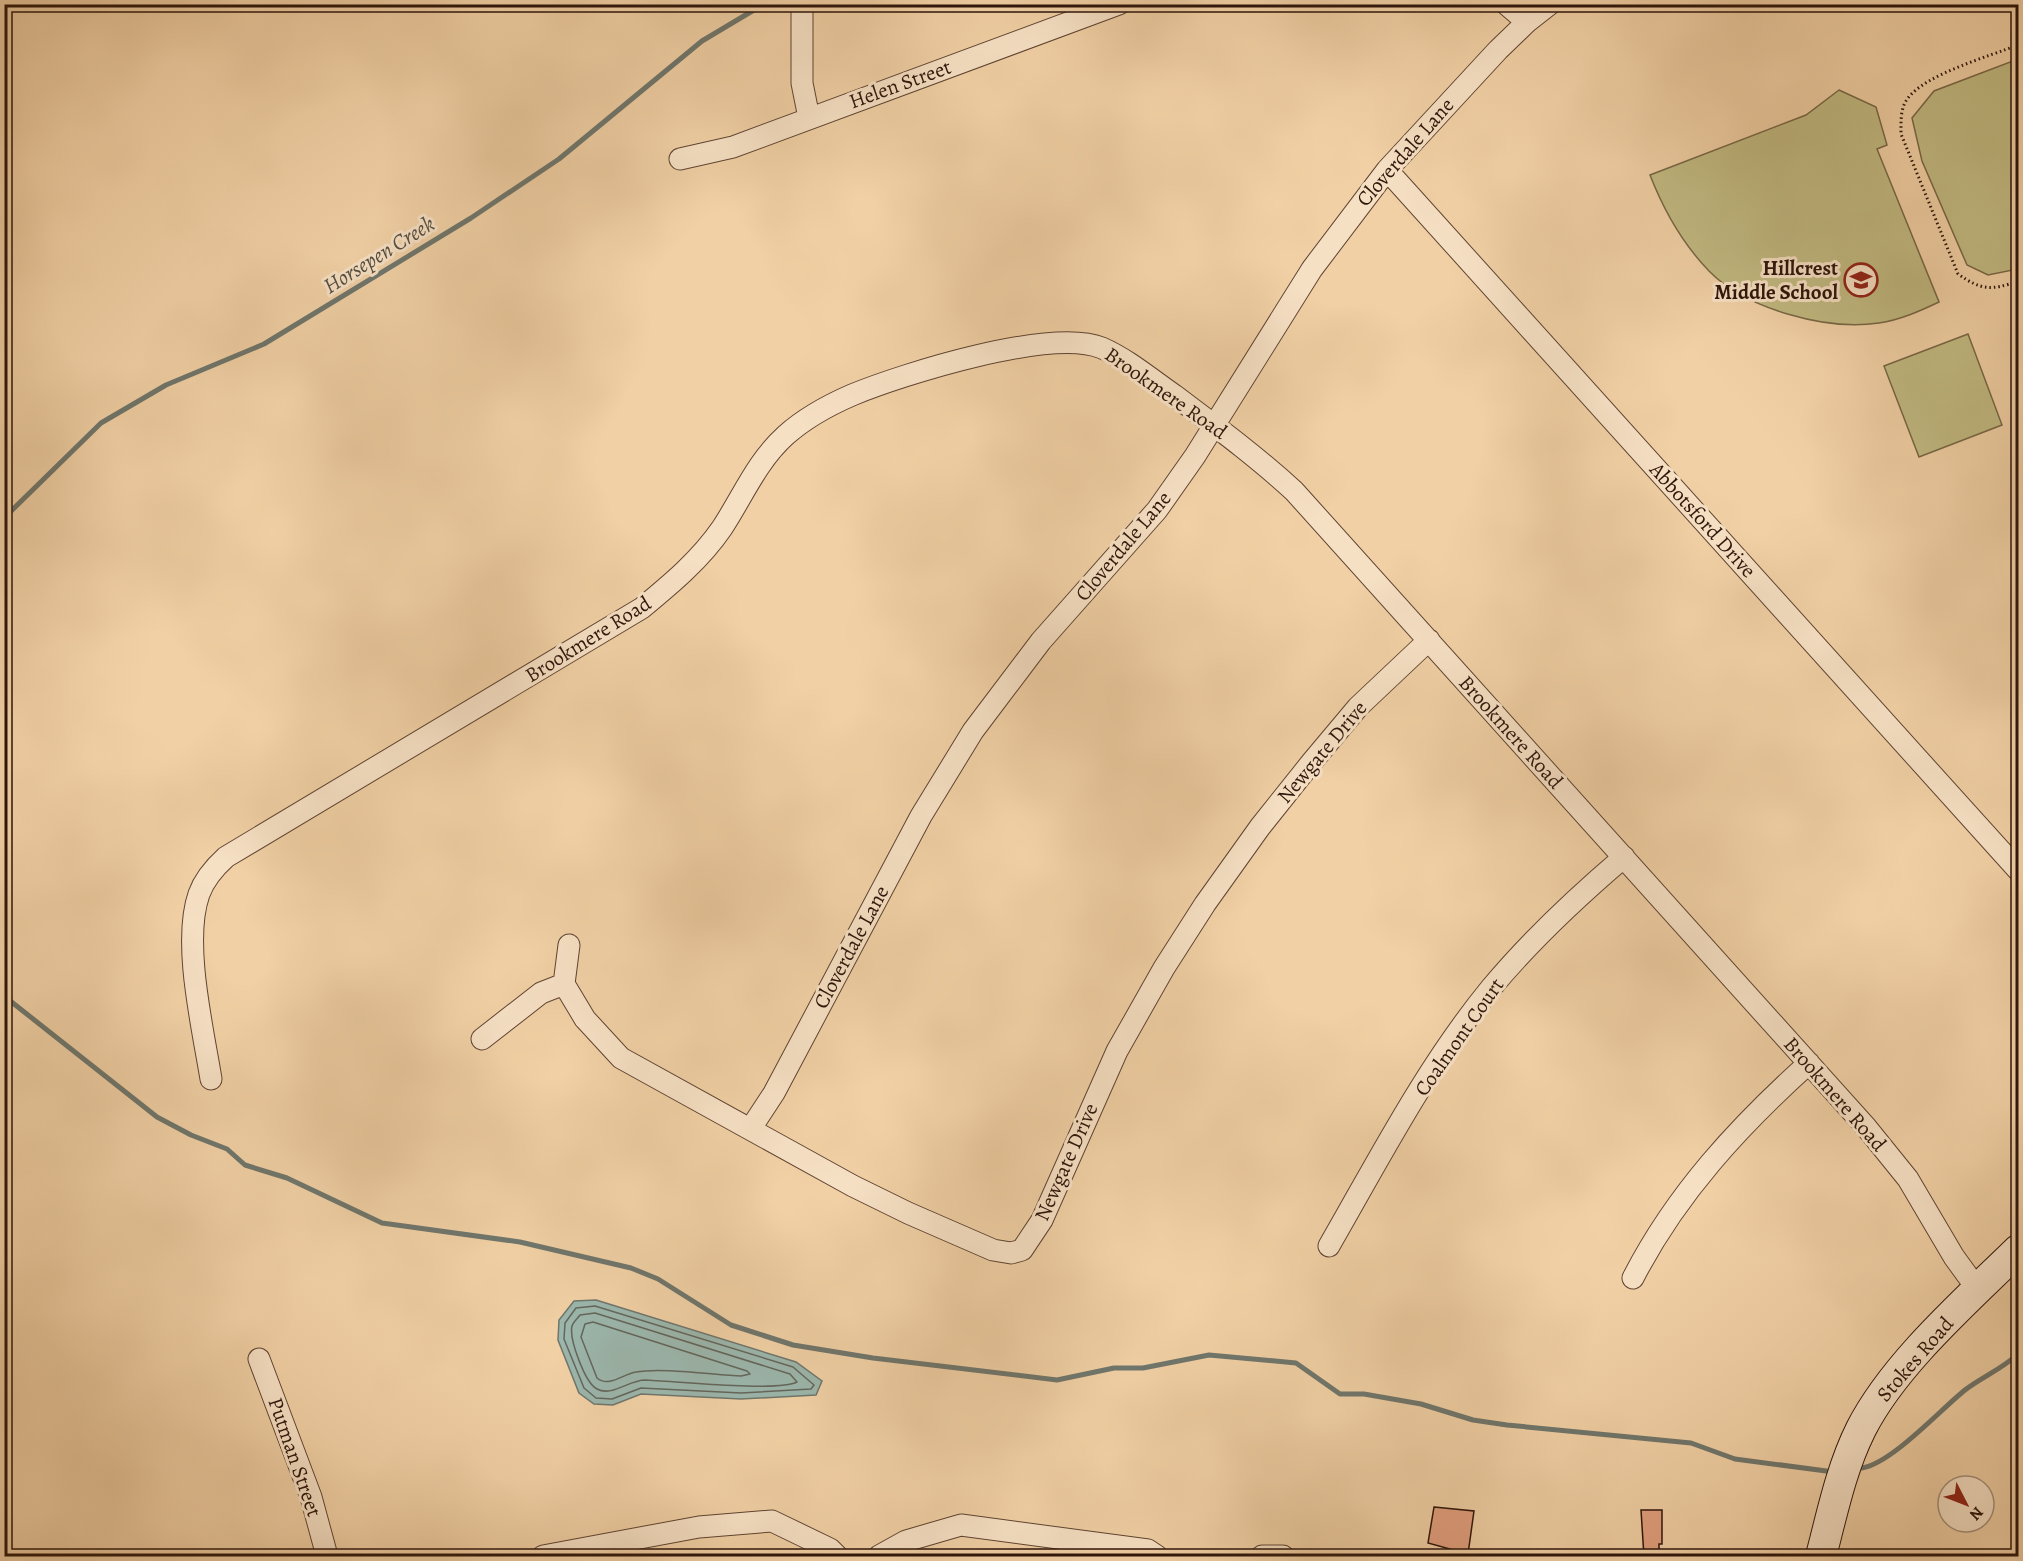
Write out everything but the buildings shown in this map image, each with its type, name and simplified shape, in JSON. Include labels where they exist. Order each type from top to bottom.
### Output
[{"type":"street","points":[[801,4],[802,83],[809,118]]},
{"type":"street","name":"Helen Street","points":[[680,159],[733,147],[1119,4]]},
{"type":"street","points":[[1506,4],[1527,22]]},
{"type":"street","name":"Cloverdale Lane","points":[[751,1128],[774,1093],[921,816],[973,731],[1041,641],[1157,510],[1312,268],[1387,170],[1429,122],[1527,22],[1550,4]]},
{"type":"street","name":"Abbotsford Drive","points":[[1387,170],[2019,870]]},
{"type":"street","name":"Brookmere Road","points":[[211,1079],[196,978],[192,931],[198,896],[215,867],[236,850],[642,608],[701,554],[722,528],[765,456],[786,435],[805,421],[851,396],[913,374],[1016,349],[1073,341],[1101,348],[1115,355],[1214,424],[1294,492],[1866,1127],[1908,1179],[1954,1257],[1978,1290]]},
{"type":"street","name":"Newgate Drive","points":[[564,984],[585,1019],[621,1058],[641,1071],[908,1214],[993,1250],[1011,1253],[1022,1250],[1042,1220],[1117,1051],[1164,968],[1205,904],[1260,827],[1311,763],[1358,708],[1429,640]]},
{"type":"street","name":"Coalmont Court","points":[[1329,1246],[1411,1105],[1479,1005],[1525,950],[1579,896],[1624,857]]},
{"type":"street","points":[[482,1039],[541,993],[564,984],[569,945]]},
{"type":"street","points":[[1632,1278],[1650,1245],[1692,1185],[1728,1142],[1809,1063]]},
{"type":"street","name":"Stokes Road","points":[[1821,1557],[1852,1451],[1870,1414],[1891,1382],[2019,1250]]},
{"type":"street","name":"Putman Street","points":[[259,1359],[311,1497],[327,1557]]},
{"type":"street","points":[[543,1557],[699,1527],[772,1521],[830,1549],[837,1557]]},
{"type":"street","points":[[879,1557],[906,1541],[961,1524],[1148,1550],[1157,1557]]},
{"type":"street","points":[[1263,1557],[1283,1557]]},
{"type":"path","points":[[2019,45],[1935,77],[1908,98],[1901,114],[1901,134],[1958,273],[1978,287],[2002,287],[2019,280]]},
{"type":"shaded area","points":[[2018,59],[2018,269],[1988,275],[1967,265],[1922,161],[1912,118],[1934,91]]},
{"type":"shaded area","points":[[1839,90],[1876,107],[1887,145],[1877,149],[1939,302],[1887,322],[1858,325],[1812,320],[1765,306],[1744,296],[1709,271],[1690,249],[1668,214],[1650,175],[1806,115]]},
{"type":"shaded area","points":[[1968,334],[2002,425],[1919,457],[1884,366]]},
{"type":"water","points":[[596,1300],[796,1362],[822,1381],[816,1395],[741,1399],[641,1394],[613,1405],[594,1404],[579,1393],[558,1340],[559,1320],[574,1301]]},
{"type":"waterway","name":"Horsepen Creek","points":[[4,518],[101,423],[166,385],[264,344],[471,218],[559,159],[702,41],[764,4]]},
{"type":"waterway","points":[[4,996],[157,1117],[191,1135],[227,1149],[245,1165],[287,1178],[382,1223],[520,1242],[631,1268],[658,1279],[731,1325],[793,1345],[873,1358],[1057,1380],[1114,1368],[1143,1368],[1209,1355],[1296,1363],[1340,1394],[1364,1394],[1421,1404],[1473,1420],[1507,1425],[1691,1443],[1735,1459],[1834,1472]]},
{"type":"waterway","points":[[1862,1468],[1887,1457],[1965,1390],[2018,1354]]},
{"type":"place","name":"Hillcrest Middle School","points":[[1861,280]]}]
